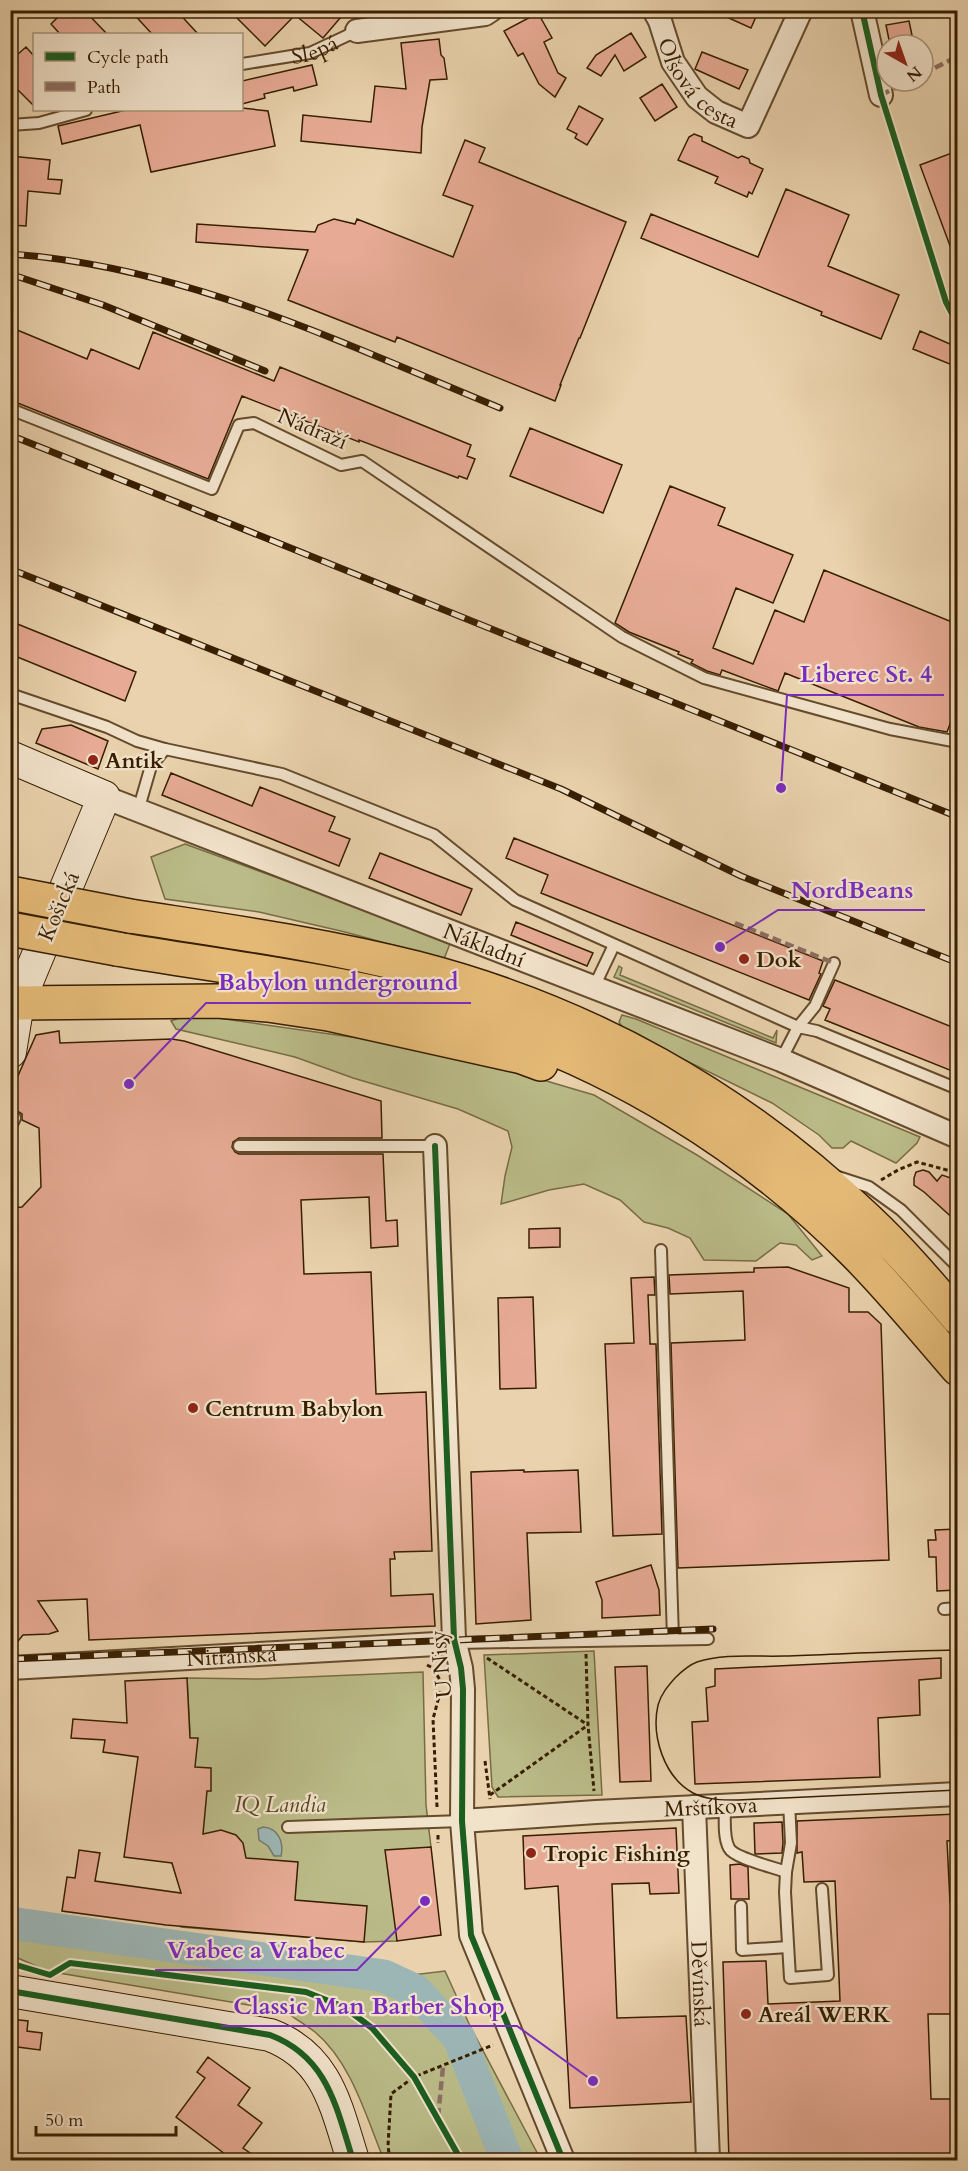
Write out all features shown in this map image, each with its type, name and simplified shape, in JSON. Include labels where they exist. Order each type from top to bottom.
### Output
[{"type":"highway","points":[[10,893],[130,916],[362,955],[498,993],[555,1013],[642,1055],[739,1113],[812,1170],[868,1220],[919,1273],[957,1318]]},
{"type":"highway","points":[[10,929],[331,984],[469,1018],[525,1036],[608,1073],[707,1131],[790,1194],[854,1252],[899,1300],[957,1369]]},
{"type":"highway","points":[[14,1009],[217,1001],[268,1005],[328,1014],[522,1058],[575,1075],[707,1131]]},
{"type":"street","name":"Slepá","points":[[357,31],[485,14],[491,10]]},
{"type":"street","name":"Olšová cesta","points":[[654,10],[660,21],[673,62],[697,97],[716,112],[748,126],[801,10]]},
{"type":"street","points":[[862,10],[881,95]]},
{"type":"street","name":"Nákladní","points":[[10,757],[138,811],[320,879],[781,1060],[957,1137]]},
{"type":"street","name":"Košická","points":[[10,1053],[14,1009],[104,797]]},
{"type":"street","name":"U Nisy","points":[[435,1146],[454,1643],[461,1668],[463,1689],[462,1821],[471,1935],[563,2160]]},
{"type":"street","name":"Nitranská","points":[[10,1668],[454,1643]]},
{"type":"street","name":"Mrštíkova","points":[[462,1821],[957,1794]]},
{"type":"street","name":"Děvínská","points":[[694,1807],[708,2160]]},
{"type":"street","points":[[10,1990],[270,2035],[288,2042],[305,2054],[322,2076],[334,2102],[353,2160]]},
{"type":"lane","name":"Slepá","points":[[243,64],[310,53],[357,31]]},
{"type":"lane","points":[[10,125],[39,123],[82,111]]},
{"type":"lane","name":"Nádraží","points":[[10,409],[212,489],[239,425],[254,423],[341,465],[362,461],[622,637],[704,678],[890,729],[957,742]]},
{"type":"lane","points":[[10,693],[107,727],[137,741],[282,774],[434,835],[515,900],[798,1027],[817,1031],[957,1089]]},
{"type":"lane","points":[[138,811],[151,766],[165,749]]},
{"type":"lane","points":[[594,987],[614,945]]},
{"type":"lane","points":[[781,1060],[798,1027],[815,1006],[834,963]]},
{"type":"lane","points":[[239,1146],[435,1146]]},
{"type":"lane","points":[[812,1170],[869,1187],[901,1210],[957,1267]]},
{"type":"lane","points":[[661,1250],[673,1640]]},
{"type":"lane","points":[[944,1609],[957,1608]]},
{"type":"lane","points":[[454,1643],[708,1638]]},
{"type":"lane","points":[[789,1802],[791,1843],[786,1872],[790,1978],[828,1975],[822,1889]]},
{"type":"lane","points":[[725,1806],[726,1837],[732,1853],[786,1872]]},
{"type":"lane","points":[[288,1827],[462,1821]]},
{"type":"lane","points":[[741,1906],[742,1950],[788,1947]]},
{"type":"path","points":[[881,95],[946,302],[957,325]]},
{"type":"path","points":[[869,1187],[917,1162],[957,1173]]},
{"type":"path","points":[[585,1640],[588,1725],[596,1812]]},
{"type":"path","points":[[478,1652],[588,1725]]},
{"type":"path","points":[[438,1842],[434,1719],[441,1692]]},
{"type":"path","points":[[488,1819],[490,1795],[588,1725]]},
{"type":"path","points":[[50,1975],[69,1963],[306,1992],[344,2007],[372,2028],[414,2078],[461,2160]]},
{"type":"path","points":[[390,2160],[388,2146],[391,2094],[414,2078],[475,2052]]},
{"type":"green space","points":[[185,844],[451,941],[444,959],[259,912],[165,899],[151,857]]},
{"type":"green space","points":[[619,966],[622,968],[620,975],[773,1038],[777,1030],[776,1043],[614,977]]},
{"type":"green space","points":[[190,1014],[365,1039],[526,1075],[594,1095],[697,1155],[788,1214],[822,1256],[812,1260],[796,1245],[780,1243],[756,1261],[704,1260],[690,1238],[668,1228],[644,1222],[620,1200],[584,1184],[549,1190],[501,1204],[512,1147],[508,1131],[458,1109],[353,1078],[295,1057],[176,1029],[171,1021]]},
{"type":"green space","points":[[622,1015],[920,1137],[917,1143],[896,1163],[851,1141],[843,1148],[832,1148],[819,1135],[772,1103],[624,1030],[619,1022]]},
{"type":"green space","points":[[594,1651],[602,1795],[498,1797],[492,1787],[484,1655]]},
{"type":"green space","name":"IQ Landia","points":[[423,1672],[426,1805],[431,1847],[397,1941],[364,1942],[181,1927],[183,1892],[172,1863],[190,1732],[187,1678],[259,1679]]},
{"type":"green space","points":[[11,1927],[300,1972],[379,1979],[445,1971],[471,2028],[541,2160],[384,2160],[357,2092],[339,2059],[315,2032],[284,2011],[47,1971],[11,1955]]},
{"type":"water","points":[[263,1827],[277,1833],[282,1846],[281,1856],[274,1856],[268,1846],[259,1840],[258,1829]]},
{"type":"building","points":[[65,10],[84,10],[106,33],[59,33],[51,24]]},
{"type":"building","points":[[130,10],[176,10],[197,33],[151,33]]},
{"type":"building","points":[[229,10],[347,10],[323,38],[295,15],[265,46]]},
{"type":"building","points":[[711,10],[759,10],[751,28]]},
{"type":"building","points":[[538,13],[552,38],[544,42],[558,73],[566,78],[555,97],[539,84],[523,53],[518,56],[504,31]]},
{"type":"building","points":[[909,21],[912,33],[888,33],[886,25]]},
{"type":"building","points":[[631,33],[646,57],[624,71],[615,55],[601,76],[587,68],[596,55]]},
{"type":"building","points":[[439,39],[447,79],[430,80],[422,127],[421,153],[301,141],[303,115],[371,122],[375,86],[406,89],[401,43]]},
{"type":"building","points":[[26,47],[33,55],[33,105],[10,82],[10,61]]},
{"type":"building","points":[[702,52],[748,70],[739,89],[695,69]]},
{"type":"building","points":[[312,65],[317,85],[294,91],[293,87],[264,94],[265,98],[243,104],[243,81]]},
{"type":"building","points":[[662,84],[677,107],[655,121],[640,98]]},
{"type":"building","points":[[579,106],[603,119],[587,145],[575,138],[577,134],[567,129]]},
{"type":"building","points":[[243,108],[268,111],[275,146],[151,172],[140,125],[62,144],[58,126],[122,111],[243,111]]},
{"type":"building","points":[[694,134],[702,137],[702,141],[738,158],[742,156],[749,159],[750,163],[763,169],[752,194],[749,192],[747,197],[715,183],[718,177],[678,160],[689,137]]},
{"type":"building","points":[[465,140],[485,148],[479,162],[626,222],[555,401],[397,337],[395,342],[288,300],[308,250],[196,242],[197,224],[315,232],[318,225],[334,219],[355,224],[357,219],[453,257],[473,206],[443,195]]},
{"type":"building","points":[[957,151],[957,262],[956,262],[920,165]]},
{"type":"building","points":[[10,156],[50,160],[48,179],[62,180],[60,194],[28,191],[26,226],[10,225]]},
{"type":"building","points":[[786,189],[849,215],[828,266],[899,295],[881,339],[821,315],[822,312],[641,238],[651,214],[758,257]]},
{"type":"building","points":[[10,327],[87,359],[91,349],[139,369],[153,332],[274,381],[280,367],[471,445],[467,456],[475,459],[467,479],[459,476],[458,478],[242,396],[208,479],[10,400]]},
{"type":"building","points":[[920,331],[957,347],[957,367],[913,349]]},
{"type":"building","points":[[530,428],[622,465],[603,513],[510,476]]},
{"type":"building","points":[[670,486],[725,508],[718,525],[793,555],[773,603],[736,588],[713,648],[753,664],[775,610],[804,622],[824,570],[957,624],[957,706],[947,732],[919,727],[785,673],[778,691],[722,670],[720,675],[707,671],[691,663],[693,660],[678,654],[679,652],[629,632],[615,623]]},
{"type":"building","points":[[10,621],[136,672],[125,701],[10,654]]},
{"type":"building","points":[[71,725],[108,741],[98,769],[36,743],[42,729]]},
{"type":"building","points":[[171,773],[252,806],[260,787],[335,817],[329,831],[350,839],[339,866],[162,795]]},
{"type":"building","points":[[514,838],[823,961],[819,973],[821,974],[809,1000],[541,893],[548,875],[506,858]]},
{"type":"building","points":[[380,853],[472,889],[461,915],[369,878]]},
{"type":"building","points":[[516,922],[593,953],[587,966],[511,935]]},
{"type":"building","points":[[835,980],[957,1029],[957,1073],[825,1020],[830,1009],[823,1006]]},
{"type":"building","name":"Centrum Babylon","points":[[59,1031],[60,1043],[172,1039],[184,1041],[381,1101],[382,1138],[239,1138],[233,1142],[232,1147],[239,1154],[383,1154],[386,1221],[397,1220],[398,1246],[371,1248],[369,1197],[301,1200],[304,1274],[371,1272],[376,1394],[426,1392],[432,1551],[394,1552],[395,1559],[390,1559],[391,1596],[433,1594],[435,1626],[89,1640],[87,1599],[38,1601],[58,1631],[49,1634],[23,1635],[10,1651],[10,1208],[22,1207],[41,1187],[39,1128],[22,1120],[22,1114],[19,1112],[10,1112],[10,1094],[36,1035]]},
{"type":"building","points":[[923,1170],[929,1172],[937,1181],[942,1175],[957,1180],[957,1222],[914,1185],[916,1172]]},
{"type":"building","points":[[560,1228],[560,1247],[529,1248],[529,1229]]},
{"type":"building","points":[[788,1267],[849,1288],[849,1312],[868,1312],[881,1324],[889,1560],[678,1568],[671,1343],[745,1340],[743,1291],[670,1294],[669,1275],[754,1272],[754,1268]]},
{"type":"building","points":[[654,1277],[655,1295],[648,1295],[650,1344],[656,1344],[662,1534],[613,1536],[605,1344],[634,1343],[631,1278]]},
{"type":"building","points":[[533,1297],[536,1388],[500,1389],[498,1298]]},
{"type":"building","points":[[524,1470],[524,1472],[578,1470],[581,1532],[527,1533],[531,1620],[476,1624],[471,1472]]},
{"type":"building","points":[[957,1529],[957,1590],[937,1591],[936,1557],[929,1557],[928,1540],[936,1540],[935,1530]]},
{"type":"building","points":[[651,1565],[659,1590],[660,1615],[602,1618],[602,1600],[596,1582]]},
{"type":"building","points":[[941,1658],[941,1678],[919,1680],[920,1715],[878,1718],[880,1777],[695,1784],[692,1722],[708,1721],[706,1688],[715,1686],[715,1669]]},
{"type":"building","points":[[647,1666],[651,1781],[620,1782],[615,1667]]},
{"type":"building","points":[[187,1678],[190,1738],[198,1738],[195,1767],[211,1768],[211,1791],[207,1791],[203,1834],[221,1830],[236,1835],[243,1843],[246,1858],[298,1862],[295,1900],[367,1906],[364,1942],[166,1925],[62,1911],[67,1877],[75,1878],[79,1850],[100,1853],[95,1881],[181,1893],[172,1863],[124,1857],[138,1757],[103,1752],[105,1740],[71,1738],[73,1719],[127,1723],[125,1681]]},
{"type":"building","points":[[957,1814],[957,1840],[947,1841],[950,1902],[957,1901],[957,2014],[928,2014],[931,2099],[957,2099],[957,2160],[729,2160],[723,1962],[766,1961],[768,2004],[840,2001],[835,1881],[804,1882],[802,1852],[797,1853],[797,1821]]},
{"type":"building","points":[[782,1822],[782,1853],[755,1854],[754,1823]]},
{"type":"building","points":[[676,1828],[679,1893],[650,1894],[649,1883],[612,1884],[617,2018],[686,2016],[691,2102],[570,2108],[558,1886],[525,1889],[523,1836]]},
{"type":"building","points":[[431,1847],[441,1935],[397,1941],[385,1850]]},
{"type":"building","points":[[740,1864],[748,1867],[749,1899],[731,1899],[730,1865]]},
{"type":"building","points":[[10,2019],[28,2021],[27,2031],[42,2033],[40,2050],[10,2046]]},
{"type":"building","points":[[208,2057],[250,2088],[238,2105],[262,2123],[243,2148],[260,2160],[233,2160],[176,2117],[205,2078],[197,2072]]},
{"type":"waterway","points":[[10,1923],[384,1976],[416,1991],[459,2038],[507,2160]]},
{"type":"tram line","points":[[958,1650],[740,1656],[708,1659],[691,1665],[675,1678],[661,1697],[656,1717],[658,1742],[667,1766],[683,1786],[704,1797],[738,1800],[958,1790]]},
{"type":"railway","points":[[10,254],[75,261],[138,274],[200,291],[321,334],[500,408]]},
{"type":"railway","points":[[10,274],[103,305],[265,371]]},
{"type":"railway","points":[[10,435],[958,817]]},
{"type":"railway","points":[[10,569],[561,789],[741,876],[958,963]]},
{"type":"railway","points":[[10,1659],[713,1629]]},
{"type":"marked path","points":[[935,68],[958,56]]},
{"type":"marked path","points":[[881,95],[885,93]]},
{"type":"marked path","points":[[735,923],[834,963]]},
{"type":"marked path","points":[[438,2117],[443,2067]]},
{"type":"cycle path","points":[[862,10],[881,95],[946,302],[958,325]]},
{"type":"cycle path","points":[[435,1146],[454,1639],[463,1689],[462,1821],[471,1935],[563,2160]]},
{"type":"cycle path","points":[[10,1963],[50,1975],[70,1963],[306,1992],[344,2007],[372,2028],[414,2077],[461,2160]]},
{"type":"cycle path","points":[[10,1991],[270,2035],[305,2056],[317,2070],[335,2103],[353,2160]]},
{"type":"place","name":"Antik","points":[[93,760]]},
{"type":"place","name":"Liberec St. 4","points":[[781,788]]},
{"type":"place","name":"NordBeans","points":[[720,947]]},
{"type":"place","name":"Dok","points":[[744,959]]},
{"type":"place","name":"Babylon underground","points":[[129,1084]]},
{"type":"place","name":"Centrum Babylon","points":[[193,1408]]},
{"type":"place","name":"Tropic Fishing","points":[[531,1853]]},
{"type":"place","name":"Vrabec a Vrabec","points":[[425,1901]]},
{"type":"place","name":"Areál WERK","points":[[746,2014]]},
{"type":"place","name":"Classic Man Barber Shop","points":[[593,2081]]}]
